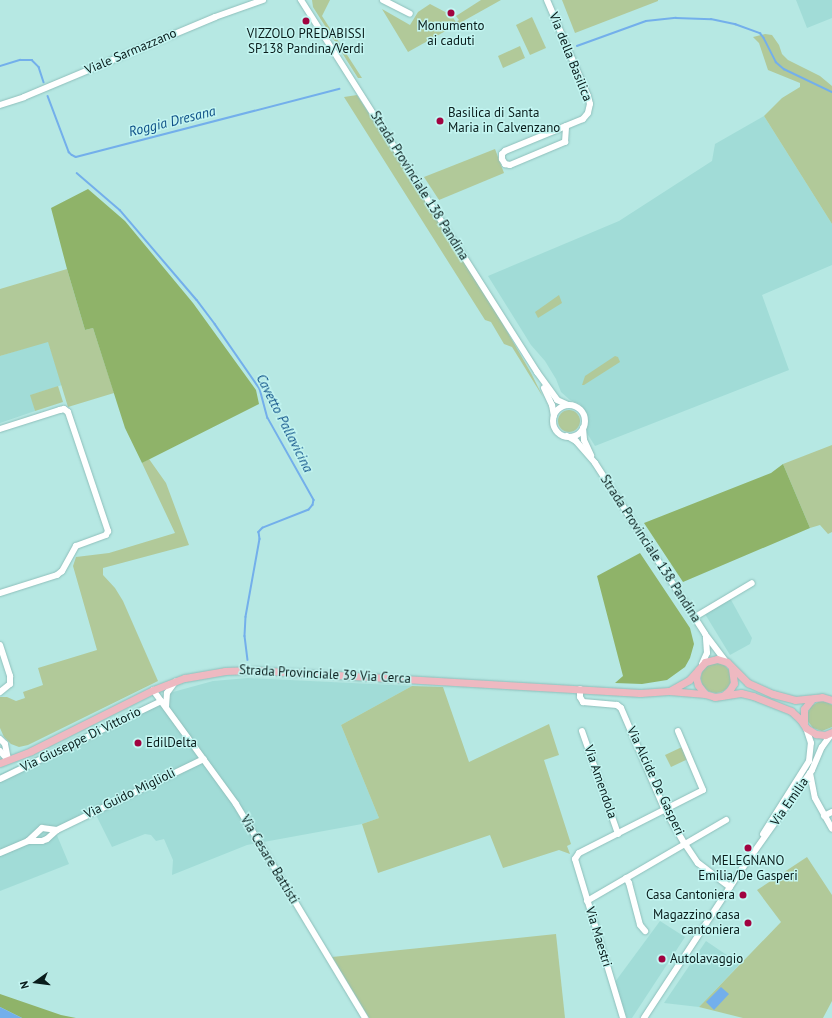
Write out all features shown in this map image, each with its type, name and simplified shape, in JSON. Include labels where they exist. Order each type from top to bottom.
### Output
[{"type":"main road","points":[[705,694],[698,685],[696,678],[700,667],[713,659],[724,661],[747,682],[773,694],[795,700],[828,697],[832,700]]},
{"type":"main road","name":"Strada Provinciale 39 Via Cerca","points":[[669,691],[686,682],[700,667]]},
{"type":"main road","points":[[721,696],[729,691],[734,683],[732,668]]},
{"type":"main road","name":"Strada Provinciale 39 Via Cerca","points":[[0,763],[31,751],[153,690],[208,673],[252,670],[640,693],[669,691],[705,694],[715,697],[741,694],[774,704],[793,713],[811,732],[820,735],[832,732]]},
{"type":"main road","points":[[806,727],[802,714],[807,704],[816,698]]},
{"type":"street","name":"Viale Sarmazzano","points":[[0,105],[24,97],[216,16],[263,0]]},
{"type":"street","name":"Strada Provinciale 138 Pandina","points":[[301,0],[537,372],[557,400],[568,405]]},
{"type":"street","points":[[383,0],[410,14]]},
{"type":"street","name":"Via della Basilica","points":[[547,0],[590,104],[588,113],[583,119],[505,150],[502,154],[502,159],[505,164],[510,164],[566,142],[566,126]]},
{"type":"street","name":"Strada Provinciale 138 Pandina","points":[[537,372],[552,405],[554,418]]},
{"type":"street","points":[[568,405],[575,406],[582,411],[585,420],[583,428],[576,435],[567,436],[556,430],[554,418],[558,409],[568,405]]},
{"type":"street","points":[[0,429],[64,409],[68,412],[71,417],[108,532],[106,535],[76,546],[62,571],[57,575],[0,593]]},
{"type":"street","name":"Strada Provinciale 138 Pandina","points":[[583,428],[584,440],[595,463],[724,661]]},
{"type":"street","name":"Strada Provinciale 138 Pandina","points":[[567,436],[576,441],[595,463]]},
{"type":"street","points":[[694,617],[752,583]]},
{"type":"street","name":"Strada Provinciale 138 Pandina","points":[[700,667],[707,651],[705,634]]},
{"type":"street","points":[[0,645],[10,676],[10,684],[0,692]]},
{"type":"street","points":[[166,707],[166,693],[175,682]]},
{"type":"street","name":"Via Alcide De Gasperi","points":[[580,689],[580,697],[583,702],[619,706],[666,810],[685,844],[698,863],[730,886]]},
{"type":"street","name":"Via Cesare Battisti","points":[[153,690],[231,797],[365,1018]]},
{"type":"street","name":"Via Giuseppe Di Vittorio","points":[[0,778],[161,701]]},
{"type":"street","name":"Via Emilia","points":[[742,870],[808,765],[812,749],[806,727]]},
{"type":"street","name":"Via Amendola","points":[[582,731],[618,834]]},
{"type":"street","points":[[618,834],[703,790],[678,731]]},
{"type":"street","name":"Via Emilia","points":[[644,1018],[730,886],[810,773],[822,747],[832,732]]},
{"type":"street","points":[[0,739],[5,744],[8,760]]},
{"type":"street","points":[[0,751],[8,760]]},
{"type":"street","name":"Via Guido Miglioli","points":[[28,840],[42,841],[57,830],[204,759]]},
{"type":"street","points":[[810,773],[814,796],[832,829]]},
{"type":"street","points":[[824,816],[832,812]]},
{"type":"street","points":[[587,901],[726,820]]},
{"type":"street","name":"Via Guido Miglioli","points":[[0,853],[28,840],[42,828],[57,830]]},
{"type":"street","name":"Via Maestri","points":[[618,834],[576,856],[576,863],[623,1018]]},
{"type":"street","points":[[626,878],[629,883],[640,925],[645,931]]},
{"type":"shaded area","points":[[796,0],[832,0],[832,18],[807,28]]},
{"type":"shaded area","points":[[764,116],[832,224],[832,265],[762,295],[789,370],[595,446],[585,430],[588,420],[587,413],[580,404],[570,400],[561,392],[556,379],[545,361],[531,345],[488,276],[619,221],[712,161],[715,144]]},
{"type":"shaded area","points":[[48,341],[62,385],[31,395],[35,411],[0,423],[0,356]]},
{"type":"shaded area","points":[[730,598],[752,638],[750,644],[730,655],[705,614]]},
{"type":"shaded area","points":[[248,678],[412,686],[341,725],[379,818],[362,824],[247,845],[172,875],[173,860],[164,839],[156,841],[151,835],[145,834],[112,847],[95,813],[56,833],[69,864],[0,891],[0,774],[173,692],[213,681]]},
{"type":"shaded area","points":[[660,921],[685,937],[632,1018],[627,1018],[615,982]]},
{"type":"shaded area","points":[[706,941],[740,964],[699,1007],[664,1003]]},
{"type":"green space","points":[[312,0],[330,0],[322,16],[362,78],[358,78],[313,7]]},
{"type":"green space","points":[[481,0],[501,0],[408,52],[382,9],[410,25],[418,12],[430,4],[451,15],[456,22],[459,20],[456,16]]},
{"type":"green space","points":[[562,0],[658,0],[658,1],[575,33]]},
{"type":"green space","points":[[532,17],[546,48],[530,55],[516,25]]},
{"type":"green space","points":[[765,34],[772,35],[779,45],[782,54],[788,60],[820,76],[832,86],[832,224],[764,116],[782,98],[800,87],[800,83],[768,70],[759,43],[753,37]]},
{"type":"green space","points":[[520,46],[525,58],[503,68],[498,56]]},
{"type":"green space","points":[[357,95],[488,298],[543,397],[512,347],[504,344],[491,322],[485,320],[344,97]]},
{"type":"green space","points":[[495,149],[504,173],[439,200],[424,177]]},
{"type":"green space","points":[[88,189],[125,221],[193,303],[256,390],[259,404],[142,463],[125,428],[93,328],[85,330],[51,208]]},
{"type":"green space","points":[[67,269],[85,330],[93,328],[114,393],[68,407],[48,342],[0,356],[0,289]]},
{"type":"green space","points":[[559,295],[562,303],[538,318],[535,312]]},
{"type":"green space","points":[[615,356],[618,357],[620,362],[582,385],[585,376]]},
{"type":"green space","points":[[58,386],[63,402],[35,411],[30,395]]},
{"type":"green space","points":[[569,410],[577,413],[580,421],[577,429],[569,432],[561,429],[558,421],[561,413]]},
{"type":"green space","points":[[832,445],[832,532],[828,534],[820,525],[810,528],[783,464]]},
{"type":"green space","points":[[149,459],[166,483],[189,545],[103,568],[103,575],[115,588],[123,601],[158,681],[28,745],[19,747],[11,744],[4,737],[0,728],[0,697],[7,697],[16,701],[25,698],[23,692],[43,685],[38,668],[97,650],[73,566],[76,557],[109,553],[175,533],[142,463]]},
{"type":"green space","points":[[783,464],[810,528],[683,582],[644,523],[771,473]]},
{"type":"green space","points":[[640,553],[690,628],[694,644],[690,658],[685,667],[667,680],[642,684],[615,683],[623,676],[597,576]]},
{"type":"green space","points":[[716,663],[722,664],[730,672],[730,684],[722,692],[716,693],[710,692],[702,684],[701,678],[702,672],[710,664]]},
{"type":"green space","points":[[412,686],[443,687],[469,762],[549,724],[559,755],[544,760],[571,844],[567,846],[570,854],[559,850],[503,868],[490,835],[378,873],[362,824],[379,818],[341,725]]},
{"type":"green space","points":[[820,701],[825,701],[832,705],[832,727],[822,731],[813,728],[807,720],[807,715],[811,706]]},
{"type":"green space","points":[[682,747],[688,759],[671,767],[665,755]]},
{"type":"green space","points":[[807,857],[832,895],[832,1001],[823,1018],[743,1018],[699,1007],[781,922],[757,890]]},
{"type":"green space","points":[[556,934],[565,1018],[369,1018],[332,957]]},
{"type":"green space","points":[[0,994],[61,1015],[76,1018],[22,1018],[0,1007]]},
{"type":"water","points":[[721,987],[729,994],[714,1010],[706,1002]]},
{"type":"water","points":[[0,1007],[22,1018],[0,1018]]},
{"type":"waterway","name":"Roggia Dresana","points":[[577,46],[646,21],[676,18],[711,19],[735,24],[760,33],[776,62],[784,69],[832,92]]},
{"type":"waterway","name":"Roggia Dresana","points":[[0,66],[20,60],[32,60],[39,67],[44,82]]},
{"type":"waterway","name":"Roggia Dresana","points":[[48,96],[69,152],[76,157],[339,89]]},
{"type":"waterway","name":"Cavetto Pallavicina","points":[[77,173],[120,210],[197,300],[215,324],[260,389],[268,418],[314,500],[313,505],[309,510],[263,528],[259,532],[260,539],[246,617],[245,636],[248,660]]},
{"type":"place","name":"Monumento ai caduti","points":[[451,13]]},
{"type":"place","name":"VIZZOLO PREDABISSI SP138 Pandina/Verdi","points":[[306,21]]},
{"type":"place","name":"Basilica di Santa Maria in Calvenzano","points":[[440,121]]},
{"type":"place","name":"EdilDelta","points":[[138,743]]},
{"type":"place","name":"MELEGNANO Emilia/De Gasperi","points":[[748,848]]},
{"type":"place","name":"Casa Cantoniera","points":[[743,895]]},
{"type":"place","name":"Magazzino casa cantoniera","points":[[748,923]]},
{"type":"place","name":"Autolavaggio","points":[[662,959]]}]
